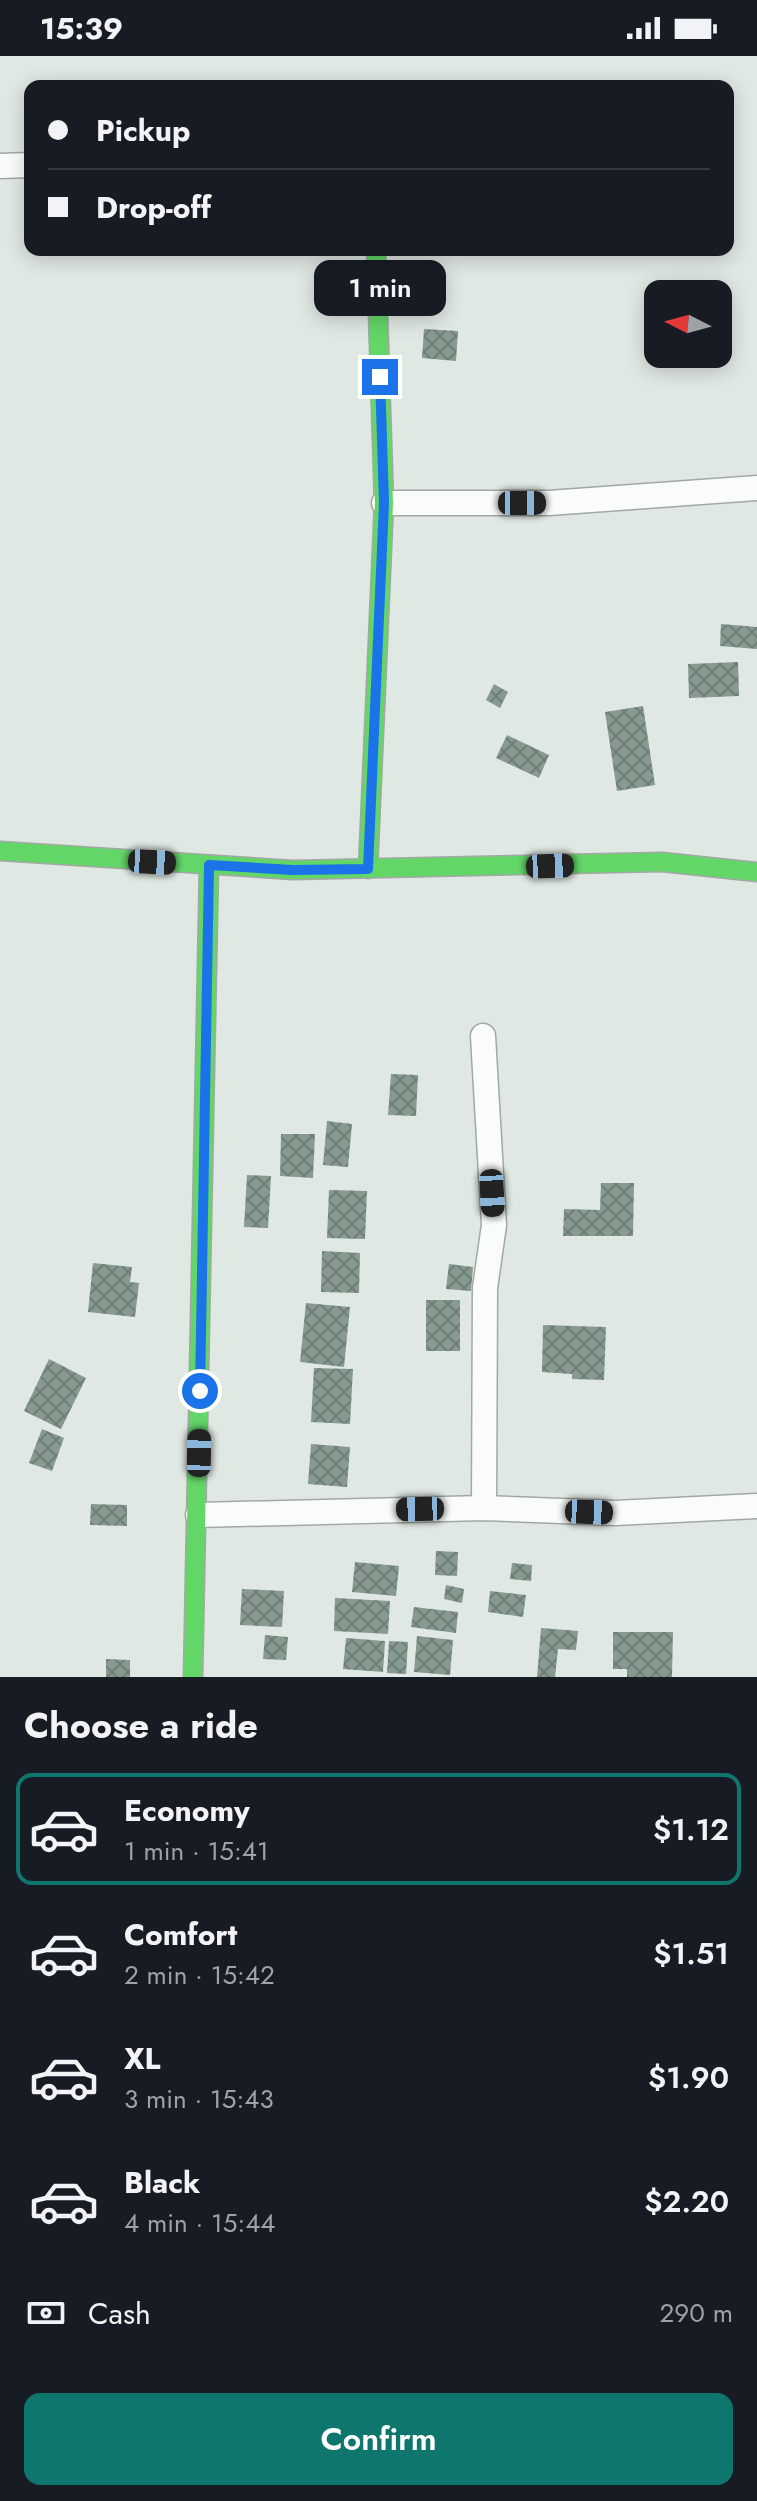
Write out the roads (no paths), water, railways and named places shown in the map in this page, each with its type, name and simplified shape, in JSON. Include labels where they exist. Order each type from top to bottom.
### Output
[{"type":"street","points":[[0,166],[24,165]]},
{"type":"street","points":[[368,869],[384,503],[376,256]]},
{"type":"street","points":[[384,503],[549,503],[757,488]]},
{"type":"street","points":[[0,851],[293,870],[662,862],[757,872]]},
{"type":"street","points":[[193,1677],[209,865]]},
{"type":"street","points":[[483,1036],[494,1225],[485,1288],[484,1508]]},
{"type":"street","points":[[198,1515],[484,1508],[615,1513],[757,1506]]}]
